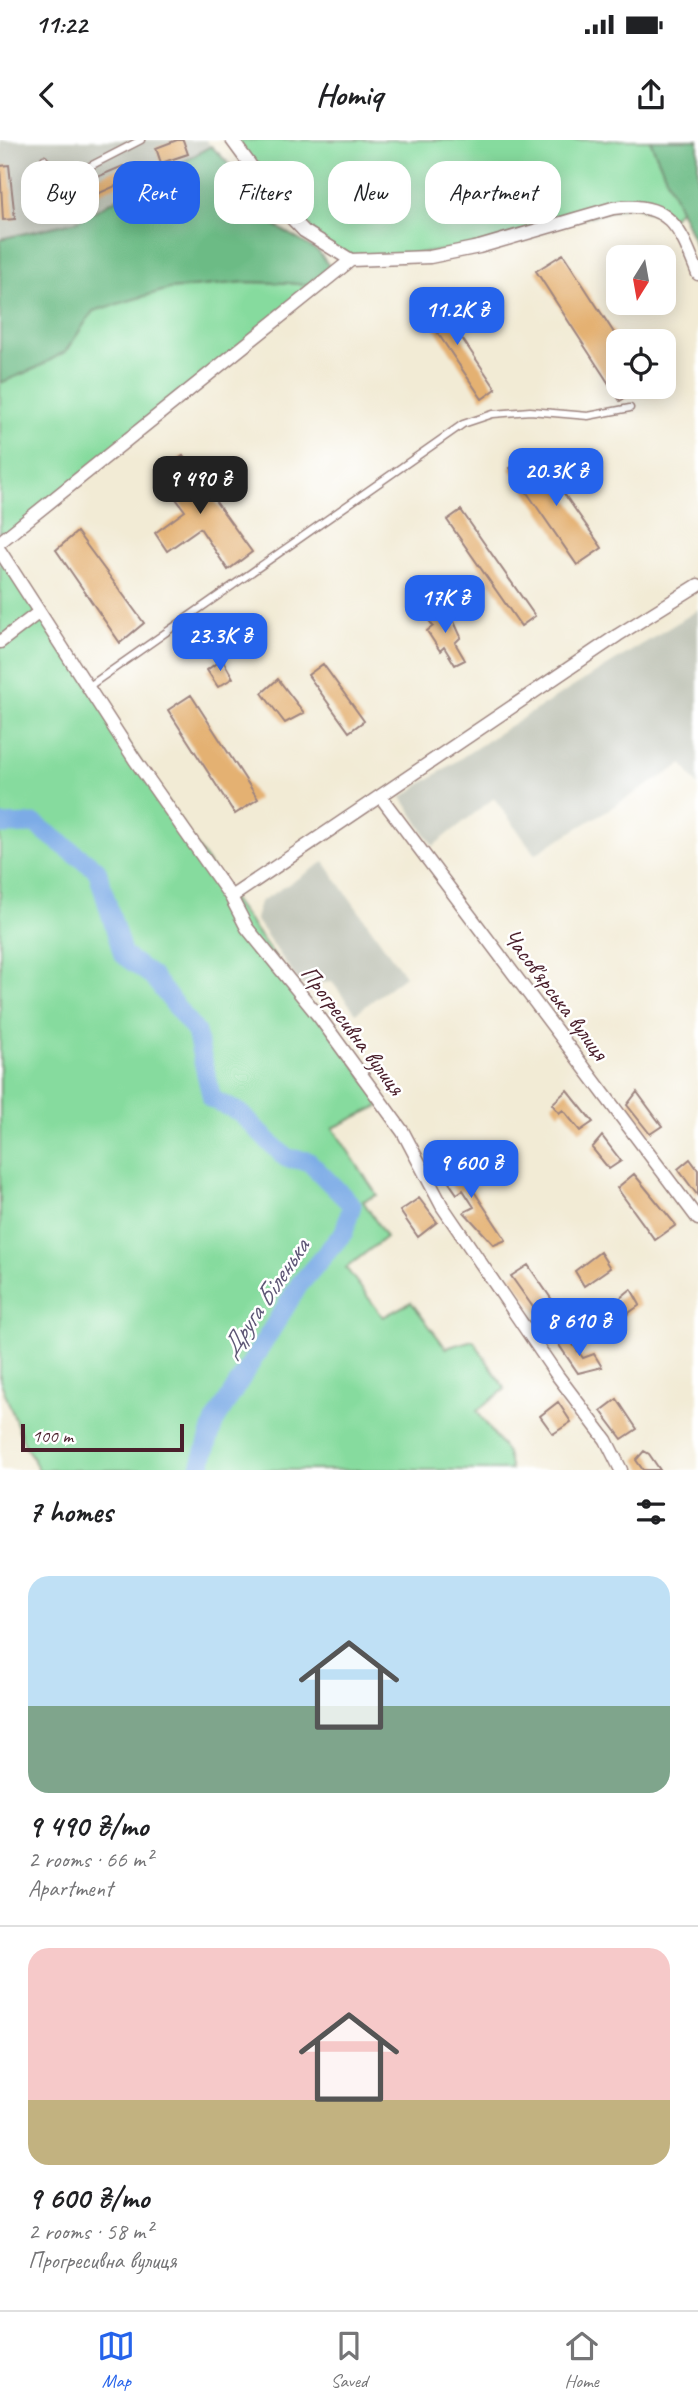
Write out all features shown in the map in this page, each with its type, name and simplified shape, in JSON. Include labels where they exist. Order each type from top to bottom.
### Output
[{"type":"street","points":[[232,140],[281,207],[304,231],[351,260],[430,257],[479,247],[613,208],[632,205],[653,208],[671,220],[684,240],[698,274]]},
{"type":"street","points":[[0,542],[351,260]]},
{"type":"street","name":"Прогресивна вулиця","points":[[0,551],[135,760],[232,897],[247,928],[320,1018],[403,1132],[442,1206],[557,1375],[607,1440],[621,1470]]},
{"type":"street","points":[[232,897],[618,635],[698,585]]},
{"type":"street","points":[[0,642],[38,613]]},
{"type":"street","name":"Часов'ярська вулиця","points":[[380,796],[697,1216]]},
{"type":"lane","points":[[44,159],[61,180],[141,140]]},
{"type":"lane","points":[[87,687],[463,424],[493,414],[530,411],[587,416],[630,408]]},
{"type":"shaded area","points":[[0,140],[206,140],[211,146],[184,161],[113,161],[113,201],[99,209],[99,161],[21,161],[21,224],[64,224],[0,239]]},
{"type":"shaded area","points":[[698,610],[698,786],[683,764],[535,854],[494,798],[433,846],[402,797],[508,727]]},
{"type":"shaded area","points":[[324,862],[405,976],[356,1013],[332,982],[301,985],[255,919],[260,902]]},
{"type":"green space","points":[[232,140],[650,140],[680,208],[671,220],[632,205],[479,247],[351,260],[304,231],[298,224],[314,224],[314,161],[249,161]]},
{"type":"green space","points":[[650,140],[698,140],[698,251]]},
{"type":"green space","points":[[211,146],[226,161],[214,161],[214,224],[273,224],[319,252],[332,270],[314,286],[246,282],[169,289],[93,311],[66,351],[36,368],[0,383],[0,239],[64,224],[99,224],[99,209],[113,201],[113,224],[200,224],[200,161],[184,161]]},
{"type":"green space","points":[[246,282],[314,286],[0,542],[0,383],[36,368],[66,351],[93,311],[169,289]]},
{"type":"green space","points":[[0,552],[231,897],[383,1104],[333,1128],[377,1195],[363,1201],[386,1237],[346,1268],[383,1317],[411,1302],[446,1348],[473,1340],[505,1389],[477,1411],[507,1453],[511,1470],[39,1470],[24,1443],[0,1380]]},
{"type":"building","points":[[183,140],[188,154],[160,161],[156,148]]},
{"type":"building","points":[[9,165],[15,219],[3,220],[0,166]]},
{"type":"building","points":[[113,170],[113,187],[99,193],[99,176]]},
{"type":"building","points":[[563,254],[612,329],[606,329],[606,379],[536,271]]},
{"type":"building","points":[[433,295],[496,389],[482,399],[419,305]]},
{"type":"building","points":[[535,452],[602,548],[577,565],[510,468]]},
{"type":"building","points":[[183,456],[252,552],[228,570],[200,528],[167,551],[155,533],[185,511],[158,474]]},
{"type":"building","points":[[461,510],[535,616],[521,626],[447,520]]},
{"type":"building","points":[[77,532],[144,623],[120,643],[56,550]]},
{"type":"building","points":[[434,608],[444,620],[452,617],[461,637],[455,643],[465,660],[455,665],[444,647],[440,651],[427,631],[433,626],[425,615]]},
{"type":"building","points":[[222,659],[233,678],[218,687],[207,670]]},
{"type":"building","points":[[323,664],[364,721],[349,732],[308,675]]},
{"type":"building","points":[[278,679],[304,713],[285,723],[262,693]]},
{"type":"building","points":[[191,695],[258,799],[235,814],[168,710]]},
{"type":"building","points":[[567,1090],[593,1122],[580,1131],[563,1110],[559,1113],[552,1104]]},
{"type":"building","points":[[637,1092],[662,1126],[650,1134],[627,1105]]},
{"type":"building","points":[[602,1136],[621,1161],[609,1169],[592,1148]]},
{"type":"building","points":[[447,1153],[506,1240],[494,1245],[464,1212],[474,1207],[463,1190],[457,1194],[435,1162]]},
{"type":"building","points":[[690,1159],[698,1170],[698,1196],[678,1169]]},
{"type":"building","points":[[634,1174],[676,1225],[655,1240],[617,1188]]},
{"type":"building","points":[[419,1198],[437,1222],[418,1237],[400,1211]]},
{"type":"building","points":[[600,1252],[610,1268],[584,1286],[575,1271]]},
{"type":"building","points":[[528,1265],[557,1307],[540,1317],[511,1276]]},
{"type":"building","points":[[631,1289],[640,1305],[613,1324],[603,1312]]},
{"type":"building","points":[[569,1339],[583,1358],[594,1354],[602,1367],[578,1373],[559,1345]]},
{"type":"building","points":[[617,1399],[637,1429],[622,1439],[601,1411]]},
{"type":"building","points":[[558,1402],[571,1422],[553,1434],[540,1416]]},
{"type":"building","points":[[644,1451],[660,1470],[643,1470],[636,1460]]},
{"type":"waterway","name":"Друга Біленька","points":[[0,825],[35,824],[97,870],[123,955],[152,976],[196,1032],[212,1099],[239,1112],[286,1158],[308,1161],[352,1205],[344,1232],[299,1285],[214,1423],[199,1470]]}]
